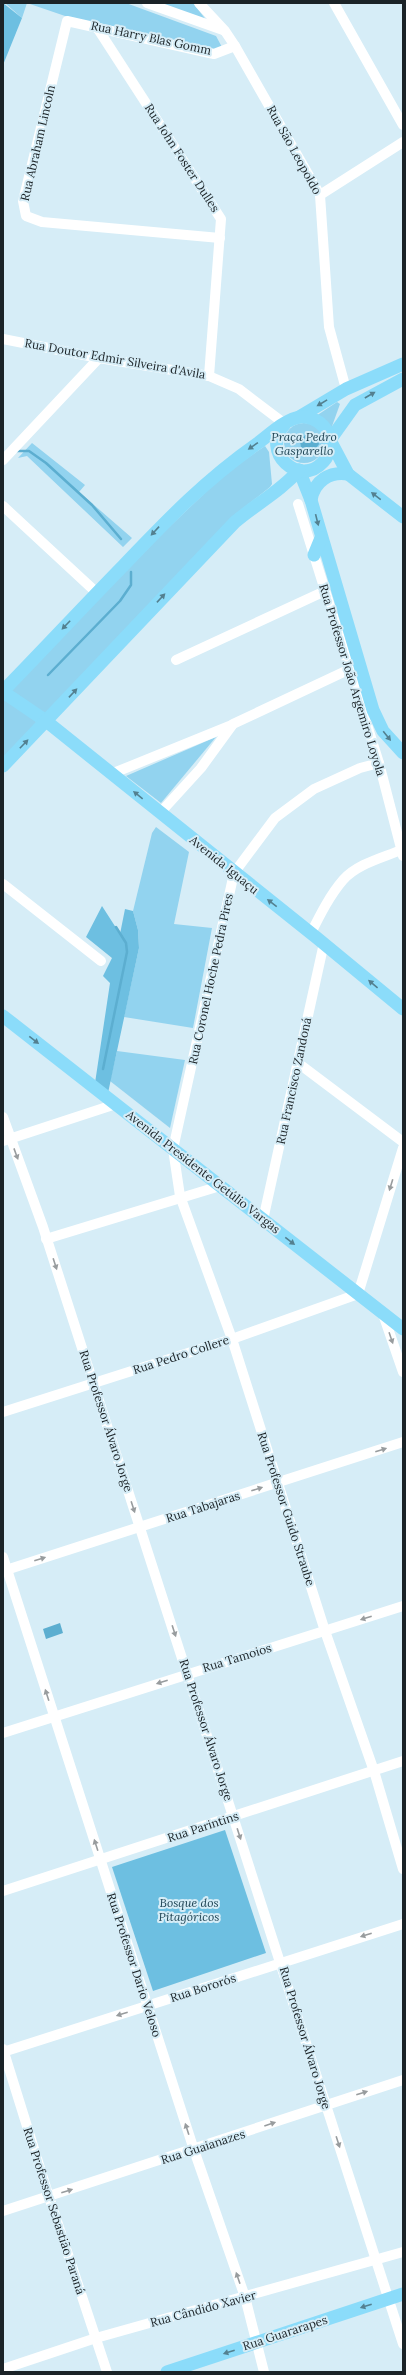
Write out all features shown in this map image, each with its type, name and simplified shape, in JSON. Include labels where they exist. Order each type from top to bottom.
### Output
[{"type":"main road","points":[[3,692],[198,489],[227,464],[285,424],[346,389],[403,364]]},
{"type":"main road","points":[[285,424],[277,438],[277,449],[284,463],[299,470],[310,470],[324,461],[329,452],[330,440],[350,410],[360,401],[403,379]]},
{"type":"main road","points":[[343,421],[348,400],[346,389]]},
{"type":"main road","points":[[299,417],[317,420],[326,429],[330,440],[348,474],[403,517]]},
{"type":"main road","points":[[3,766],[235,522],[254,506],[288,483],[299,470]]},
{"type":"main road","name":"Rua Professor João Argemiro Loyola","points":[[299,470],[304,483],[305,502],[321,538],[373,710],[383,731],[403,753]]},
{"type":"main road","points":[[305,502],[322,479],[333,474],[348,474]]},
{"type":"main road","points":[[288,483],[304,483]]},
{"type":"main road","points":[[314,555],[321,538]]},
{"type":"main road","points":[[355,686],[373,710]]},
{"type":"main road","name":"Avenida Iguaçu","points":[[3,692],[46,721],[234,873],[324,943],[403,1009]]},
{"type":"main road","name":"Avenida Presidente Getúlio Vargas","points":[[3,1016],[403,1329]]},
{"type":"main road","name":"Rua Guararapes","points":[[167,2372],[403,2294]]},
{"type":"street","name":"Rua Harry Blas Gomm","points":[[147,3],[225,31]]},
{"type":"street","name":"Rua São Leopoldo","points":[[199,3],[225,31],[235,46],[320,195],[329,327],[346,389]]},
{"type":"street","points":[[334,3],[403,125]]},
{"type":"street","name":"Rua Harry Blas Gomm","points":[[67,21],[96,26],[214,54],[235,46]]},
{"type":"street","name":"Rua Abraham Lincoln","points":[[67,21],[23,201],[26,216],[42,222],[220,238]]},
{"type":"street","name":"Rua John Foster Dulles","points":[[96,26],[221,220],[209,376]]},
{"type":"street","points":[[320,195],[403,142]]},
{"type":"street","name":"Rua Doutor Edmir Silveira d'Avila","points":[[3,339],[98,358],[209,376],[239,389],[285,424]]},
{"type":"street","points":[[4,459],[98,358]]},
{"type":"street","name":"Rua Professor João Argemiro Loyola","points":[[305,502],[314,555],[379,763],[402,853]]},
{"type":"street","points":[[3,506],[97,593]]},
{"type":"street","points":[[176,660],[326,590]]},
{"type":"street","points":[[111,774],[233,724],[350,669]]},
{"type":"street","points":[[160,813],[201,768],[233,724]]},
{"type":"street","name":"Rua Coronel Hoche Pedra Pires","points":[[173,1149],[234,873],[275,818],[314,789],[360,768],[379,763]]},
{"type":"street","points":[[311,933],[327,903],[344,879],[364,866],[402,853]]},
{"type":"street","points":[[3,884],[101,961]]},
{"type":"street","name":"Rua Francisco Zandoná","points":[[263,1220],[324,943]]},
{"type":"street","points":[[298,1063],[403,1142]]},
{"type":"street","points":[[7,1140],[116,1104]]},
{"type":"street","name":"Rua Professor Álvaro Jorge","points":[[3,1117],[7,1140],[46,1239],[188,1674],[325,2105],[403,2344]]},
{"type":"street","points":[[358,1294],[403,1148]]},
{"type":"street","name":"Rua Professor Guido Straube","points":[[173,1149],[180,1196],[232,1339],[325,1631],[374,1771],[403,1869]]},
{"type":"street","points":[[46,1239],[180,1196],[220,1186]]},
{"type":"street","name":"Rua Pedro Collere","points":[[3,1412],[232,1339],[358,1294]]},
{"type":"street","points":[[383,1314],[401,1358],[403,1372]]},
{"type":"street","name":"Rua Tabajaras","points":[[5,1571],[403,1442]]},
{"type":"street","name":"Rua Professor Dario Veloso","points":[[3,1557],[5,1571],[54,1716],[194,2150],[245,2297],[264,2372]]},
{"type":"street","name":"Rua Tamoios","points":[[3,1733],[403,1606]]},
{"type":"street","name":"Rua Parintins","points":[[3,1891],[403,1761]]},
{"type":"street","name":"Rua Bororós","points":[[3,2051],[403,1924]]},
{"type":"street","name":"Rua Professor Sebastião Paraná","points":[[3,2051],[107,2372]]},
{"type":"street","name":"Rua Guaianazes","points":[[3,2211],[194,2150],[403,2080]]},
{"type":"street","name":"Rua Cândido Xavier","points":[[3,2369],[96,2338],[376,2261],[403,2252]]},
{"type":"green space","points":[[3,3],[22,18],[3,65]]},
{"type":"green space","points":[[5,3],[27,3],[22,18]]},
{"type":"green space","points":[[27,3],[126,3],[216,36],[223,49],[216,50],[68,17]]},
{"type":"green space","points":[[157,3],[193,3],[207,21]]},
{"type":"green space","points":[[337,402],[340,404],[331,429],[316,416]]},
{"type":"green space","name":"Praça Pedro Gasparello","points":[[304,423],[312,425],[318,429],[322,435],[324,443],[322,451],[318,457],[312,461],[304,463],[296,461],[290,457],[286,451],[284,443],[286,435],[290,429],[296,425]]},
{"type":"green space","points":[[32,443],[85,485],[79,492],[132,538],[123,547],[27,456],[18,458]]},
{"type":"green space","points":[[265,446],[269,452],[272,484],[270,487],[232,517],[3,765],[3,697],[165,531],[226,473]]},
{"type":"green space","points":[[216,737],[161,803],[126,776]]},
{"type":"green space","points":[[156,827],[189,852],[174,924],[212,928],[193,1028],[124,1017],[139,948],[138,930],[133,911],[152,833]]},
{"type":"green space","points":[[102,906],[120,934],[125,909],[133,911],[138,930],[139,948],[108,1093],[95,1083],[110,983],[103,976],[112,958],[86,937]]},
{"type":"green space","points":[[117,1051],[185,1060],[170,1128],[110,1081]]},
{"type":"green space","name":"Bosque dos Pitagóricos","points":[[225,1830],[266,1953],[153,1991],[112,1867]]},
{"type":"shaded area","points":[[306,434],[313,434],[317,439],[319,444],[314,451],[308,452],[301,447],[300,441]]},
{"type":"shaded area","points":[[60,1623],[63,1633],[46,1639],[43,1629]]},
{"type":"waterway","points":[[15,451],[29,451],[46,463],[92,505],[121,539]]},
{"type":"waterway","points":[[48,675],[120,601],[131,585],[131,572]]},
{"type":"waterway","points":[[103,1069],[127,952],[126,943],[116,927]]}]
